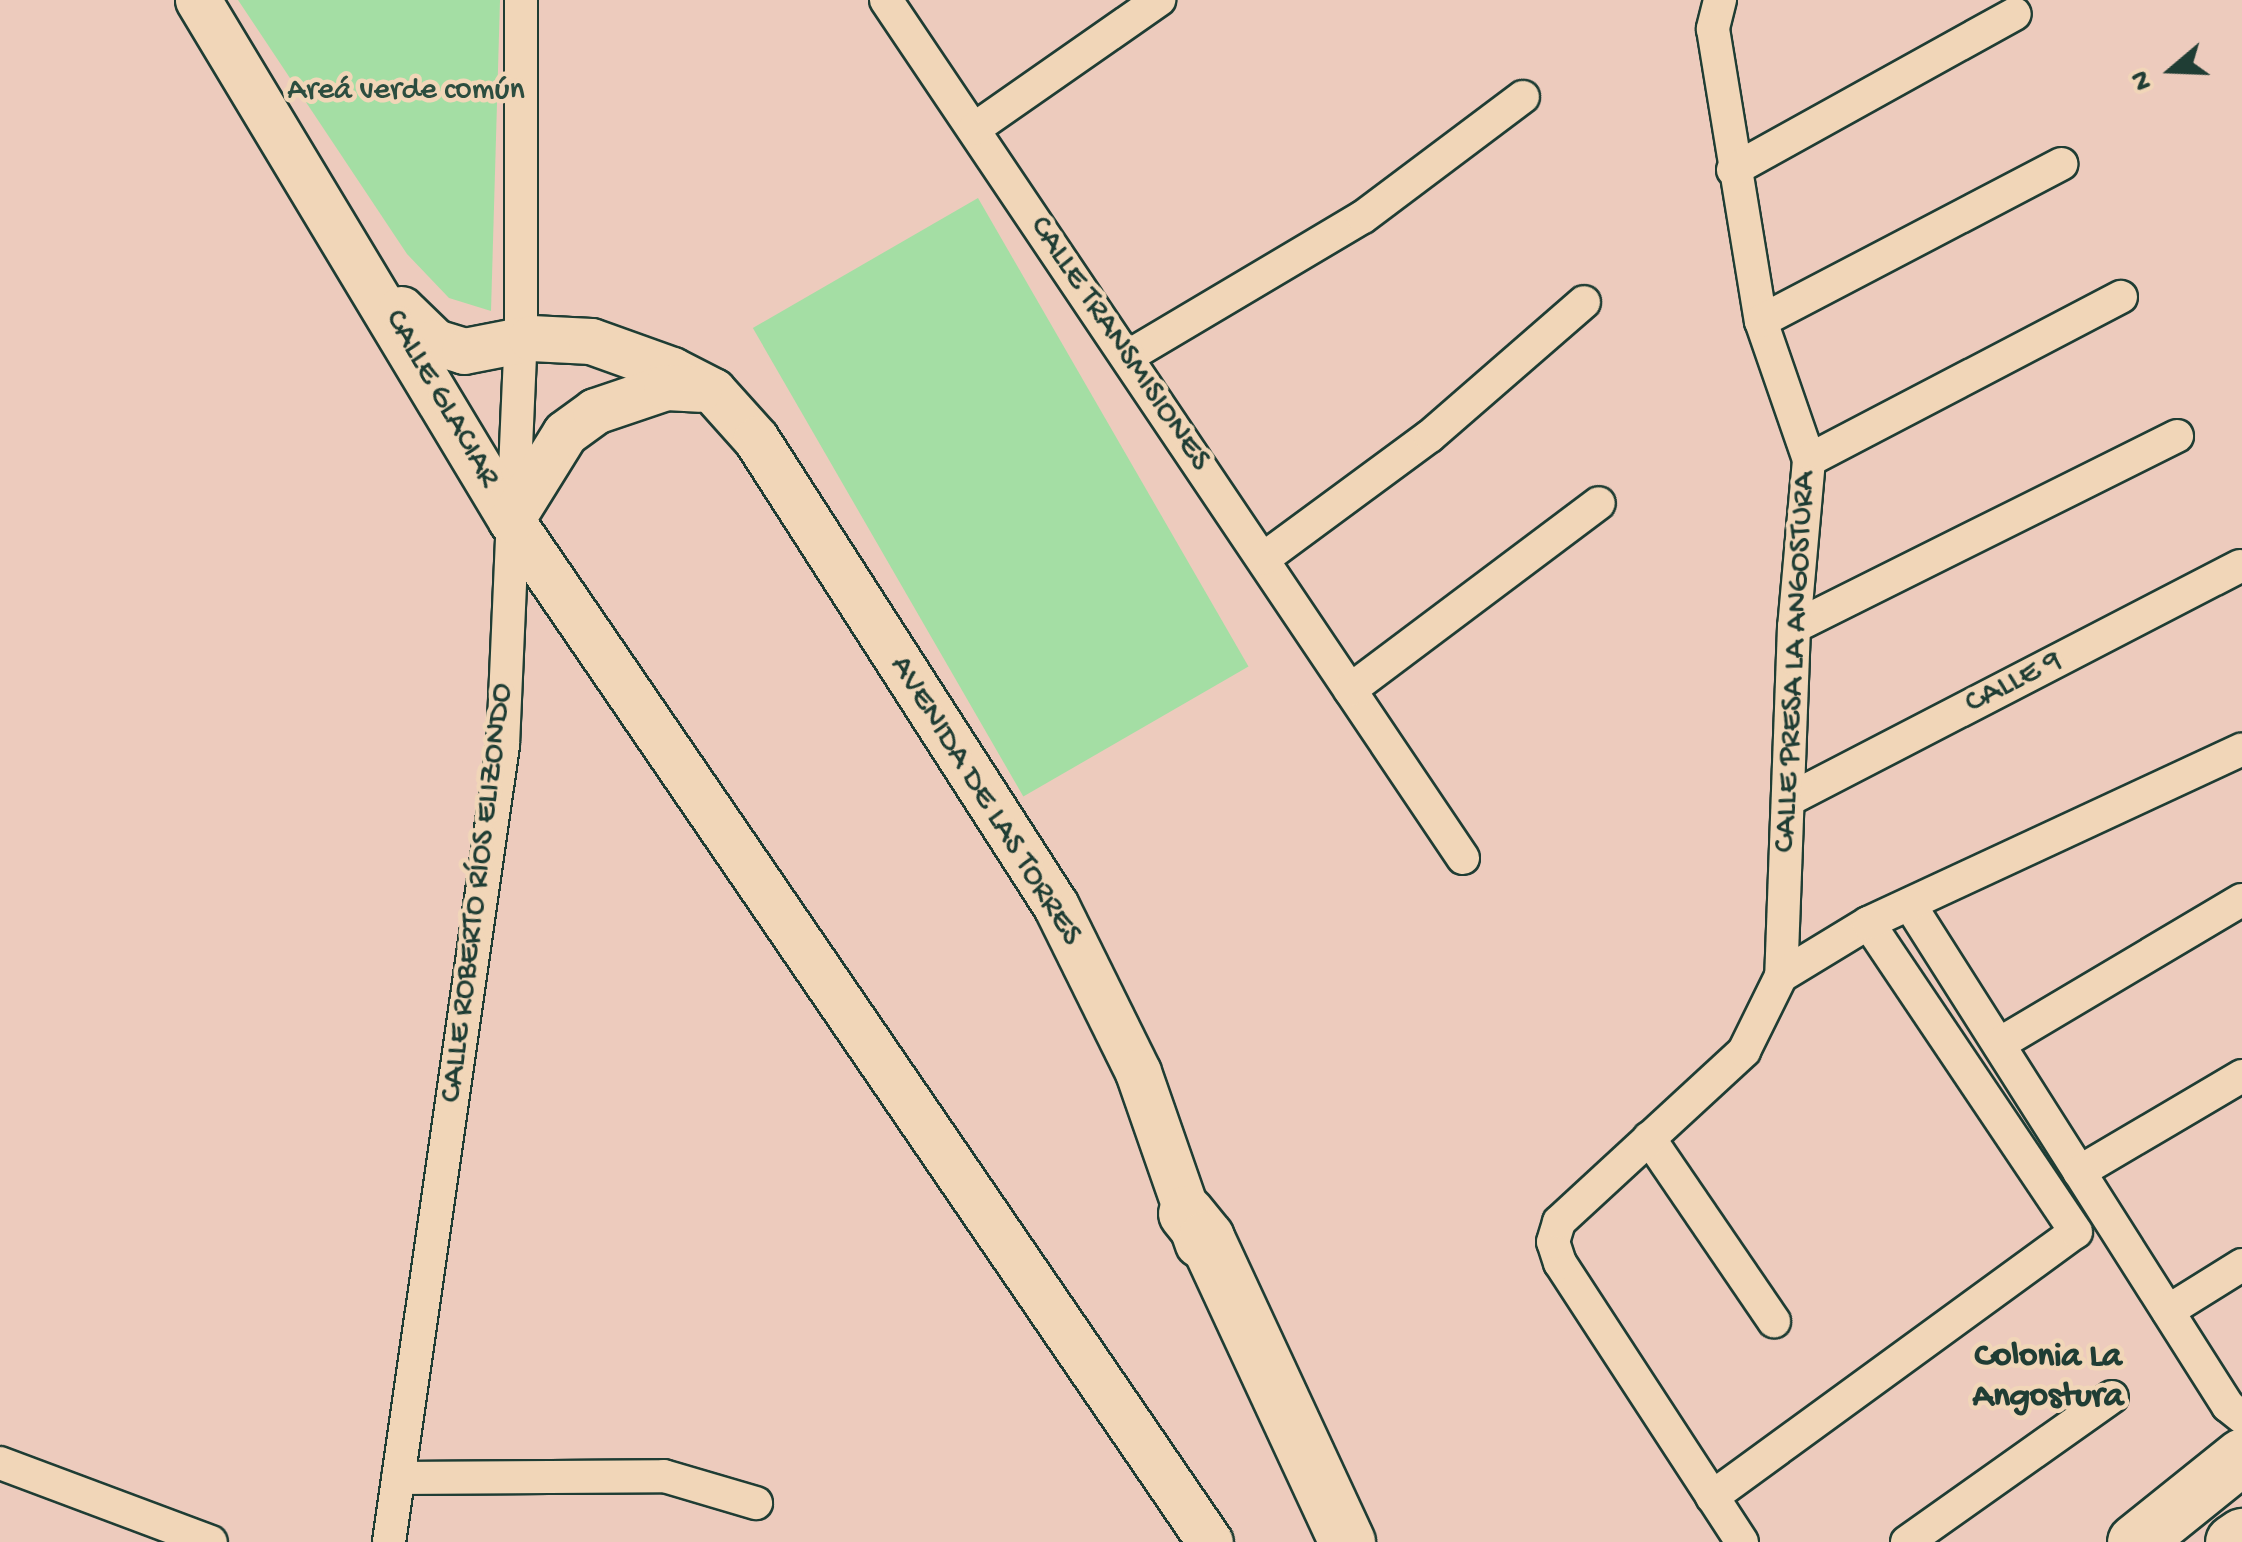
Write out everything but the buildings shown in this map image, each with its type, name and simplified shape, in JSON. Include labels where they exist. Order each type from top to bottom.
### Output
[{"type":"highway","points":[[1186,1213],[1206,1238],[1347,1542]]},
{"type":"highway","points":[[2135,1542],[2242,1456]]},
{"type":"highway","points":[[2233,1542],[2242,1536]]},
{"type":"street","name":"CALLE GLACIAR","points":[[198,0],[370,277],[512,520]]},
{"type":"street","name":"CALLE ROBERTO RÍOS ELIZONDO","points":[[389,1542],[503,745],[521,340],[521,0]]},
{"type":"street","name":"CALLE TRANSMISIONES","points":[[886,0],[1462,858]]},
{"type":"street","points":[[974,129],[1159,0]]},
{"type":"street","name":"CALLE PRESA LA ANGOSTURA","points":[[1725,4],[1732,170],[1761,321],[1809,460],[1794,626],[1782,976]]},
{"type":"street","points":[[1732,170],[2015,14]]},
{"type":"street","points":[[1127,357],[1363,216],[1524,96]]},
{"type":"street","points":[[1761,321],[2061,164]]},
{"type":"street","name":"CALLE GLACIAR","points":[[370,277],[435,342],[464,351],[521,340]]},
{"type":"street","points":[[1809,460],[2121,298]]},
{"type":"street","points":[[1263,559],[1430,436],[1584,302]]},
{"type":"street","name":"AVENIDA DE LAS TORRES","points":[[521,340],[592,341],[712,390],[756,439],[1056,906],[1138,1072],[1186,1213],[1268,1430],[1320,1542]]},
{"type":"street","points":[[712,390],[666,387],[595,410],[566,433],[512,520],[1210,1542]]},
{"type":"street","points":[[1794,626],[2177,436]]},
{"type":"street","points":[[1350,690],[1599,503]]},
{"type":"street","name":"CALLE 9","points":[[1788,800],[2240,566]]},
{"type":"street","points":[[1742,1542],[1560,1264],[1553,1242],[1559,1222],[1744,1051],[1782,976],[1868,924],[2242,750]]},
{"type":"street","points":[[1999,1044],[2242,900]]},
{"type":"street","points":[[1910,904],[2228,1406],[2242,1418]]},
{"type":"street","points":[[1712,1497],[2076,1232],[1868,924]]},
{"type":"street","points":[[2079,1172],[2242,1076]]},
{"type":"street","points":[[1650,1138],[1774,1321]]},
{"type":"street","points":[[2168,1312],[2242,1265]]},
{"type":"street","points":[[1907,1542],[2112,1397]]},
{"type":"street","points":[[0,1462],[210,1542]]},
{"type":"street","points":[[398,1478],[664,1476],[756,1502]]},
{"type":"green space","name":"Areá verde común","points":[[238,0],[500,0],[491,311],[449,298],[407,254]]},
{"type":"green space","points":[[978,198],[1248,667],[1023,797],[753,328]]},
{"type":"district","name":"Colonia La Angostura","points":[[2048,1378]]}]
